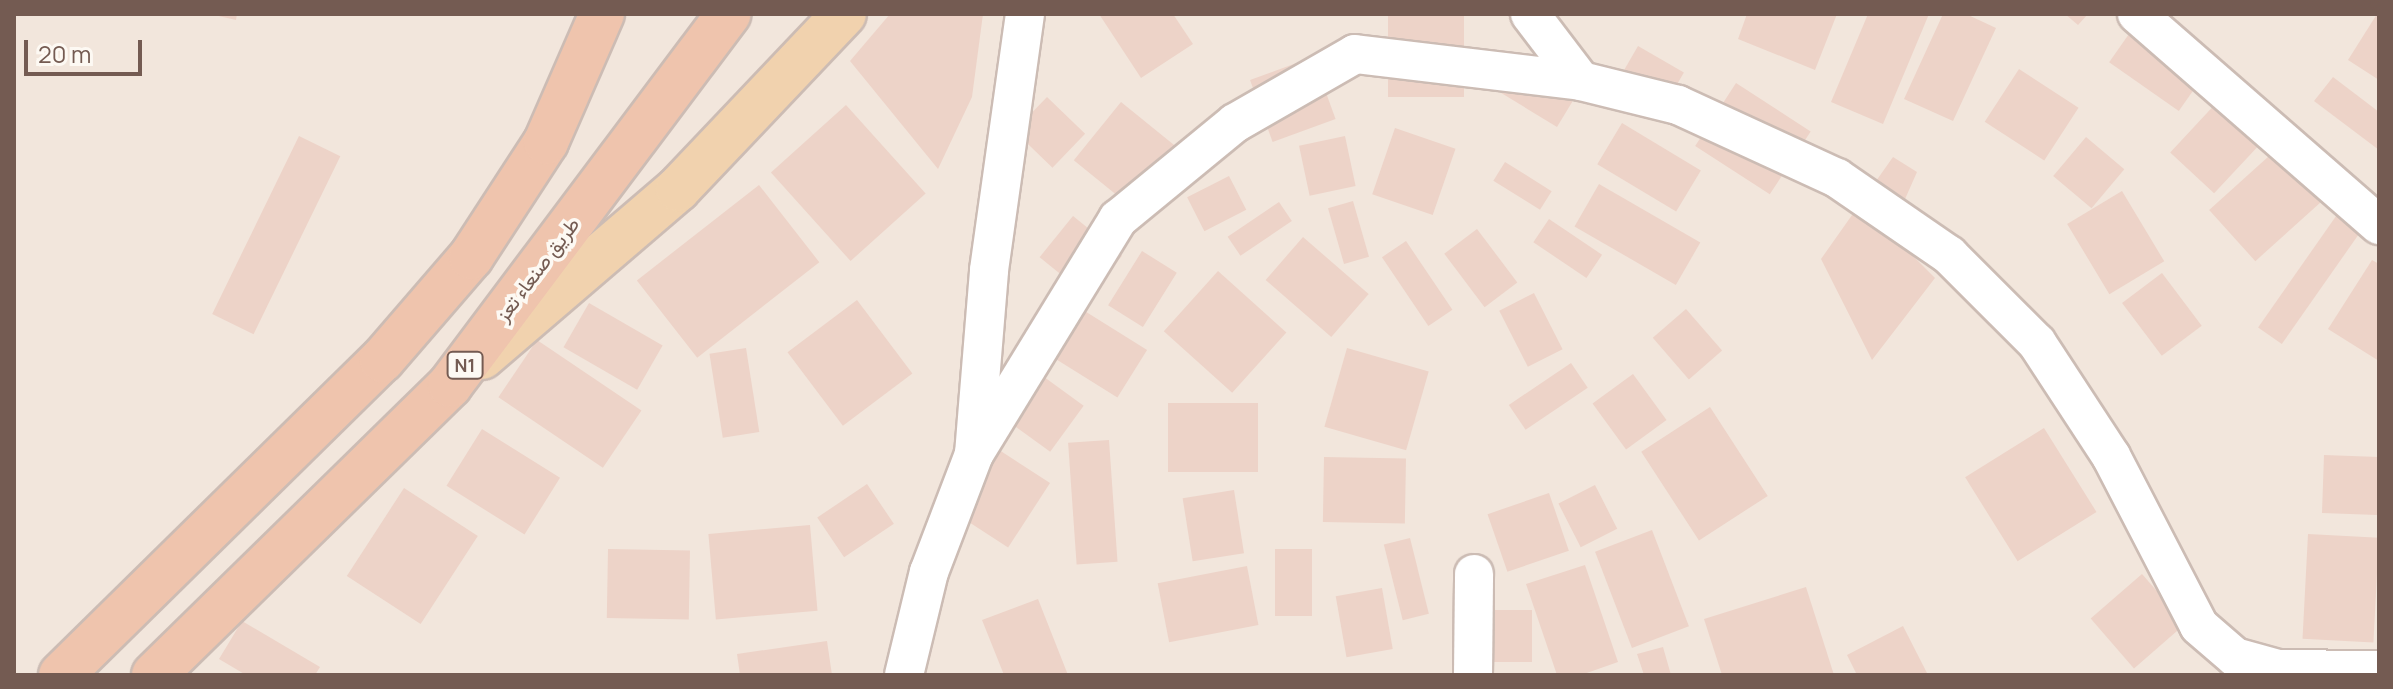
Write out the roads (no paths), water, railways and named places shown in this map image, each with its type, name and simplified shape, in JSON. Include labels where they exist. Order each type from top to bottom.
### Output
[{"type":"highway","points":[[61,675],[382,360],[471,257],[546,142],[602,14]]},
{"type":"highway","name":"طريق صنعاء تعز","points":[[154,675],[450,385],[729,14]]},
{"type":"main road","points":[[450,385],[678,189],[844,14]]},
{"type":"street","points":[[974,454],[989,270],[1025,14]]},
{"type":"street","points":[[1530,14],[1581,81]]},
{"type":"street","points":[[2137,14],[2379,225]]},
{"type":"street","points":[[904,675],[929,572],[974,454],[1118,219],[1235,123],[1355,54],[1581,81],[1678,105],[1837,178],[1949,255],[2037,343],[2111,456],[2199,626],[2235,657],[2278,669],[2379,670]]},
{"type":"street","points":[[1473,675],[1474,574]]}]
